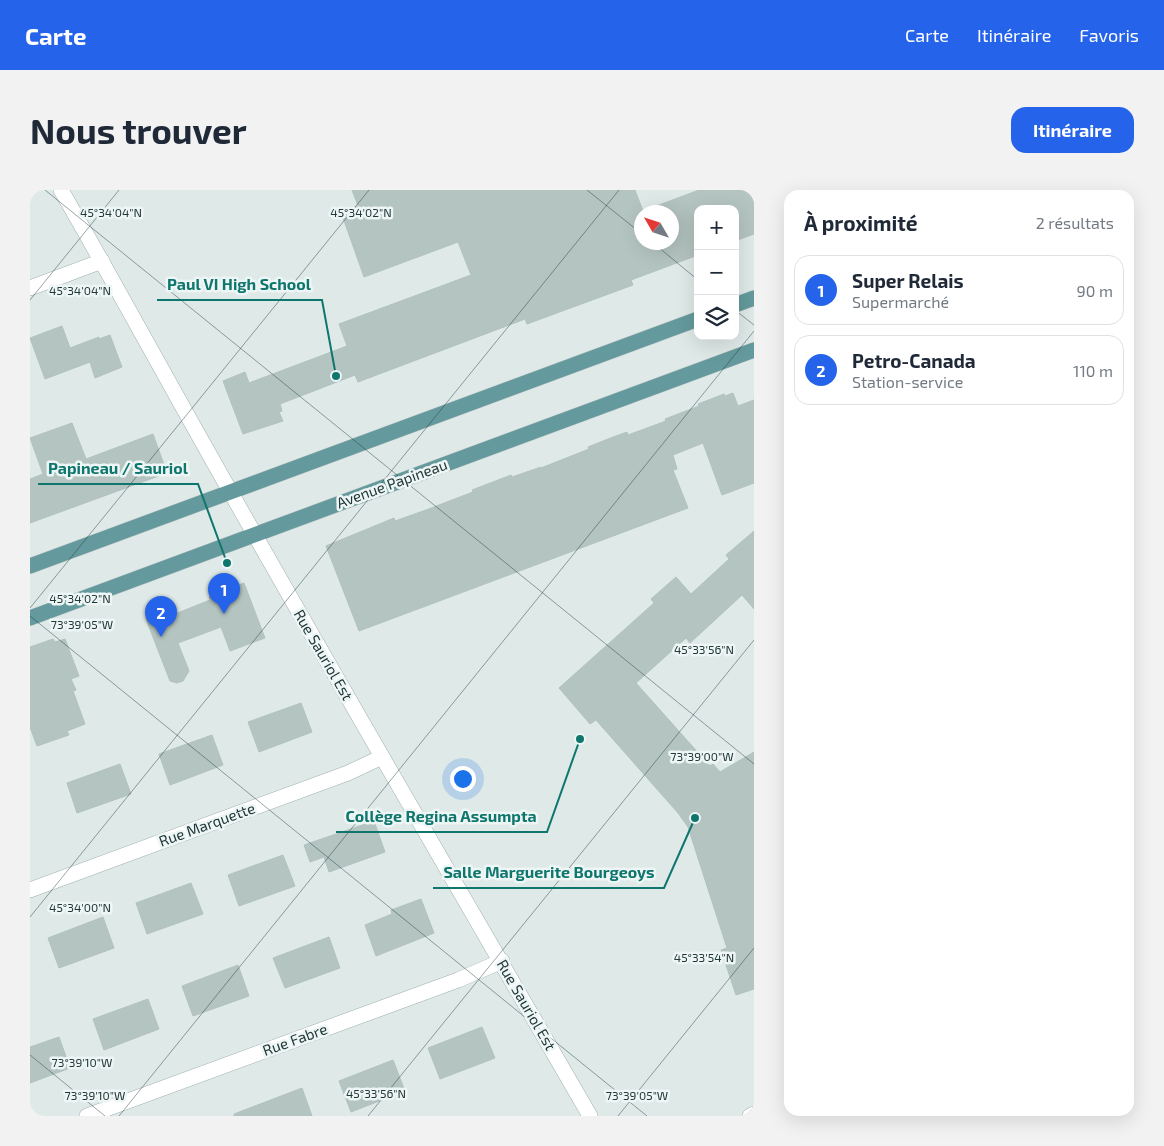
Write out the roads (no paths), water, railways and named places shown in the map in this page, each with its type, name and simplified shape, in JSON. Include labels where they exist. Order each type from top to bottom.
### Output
[{"type":"main road","points":[[739,304],[754,298]]},
{"type":"main road","points":[[30,566],[694,320]]},
{"type":"main road","name":"Avenue Papineau","points":[[30,618],[754,350]]},
{"type":"street","name":"Rue Sauriol Est","points":[[61,190],[382,757],[502,961],[590,1116]]},
{"type":"street","points":[[30,288],[102,261]]},
{"type":"street","name":"Rue Marquette","points":[[30,890],[348,774],[382,757]]},
{"type":"street","name":"Rue Fabre","points":[[87,1116],[464,978],[502,961]]},
{"type":"street","points":[[750,1116],[754,1114]]},
{"type":"place","name":"Paul VI High School","points":[[336,376]]},
{"type":"place","name":"Papineau / Sauriol","points":[[227,563]]},
{"type":"place","name":"Super Relais","points":[[224,614]]},
{"type":"place","name":"Petro-Canada","points":[[161,637]]},
{"type":"place","name":"Collège Regina Assumpta","points":[[580,739]]},
{"type":"place","name":"Salle Marguerite Bourgeoys","points":[[695,818]]}]
